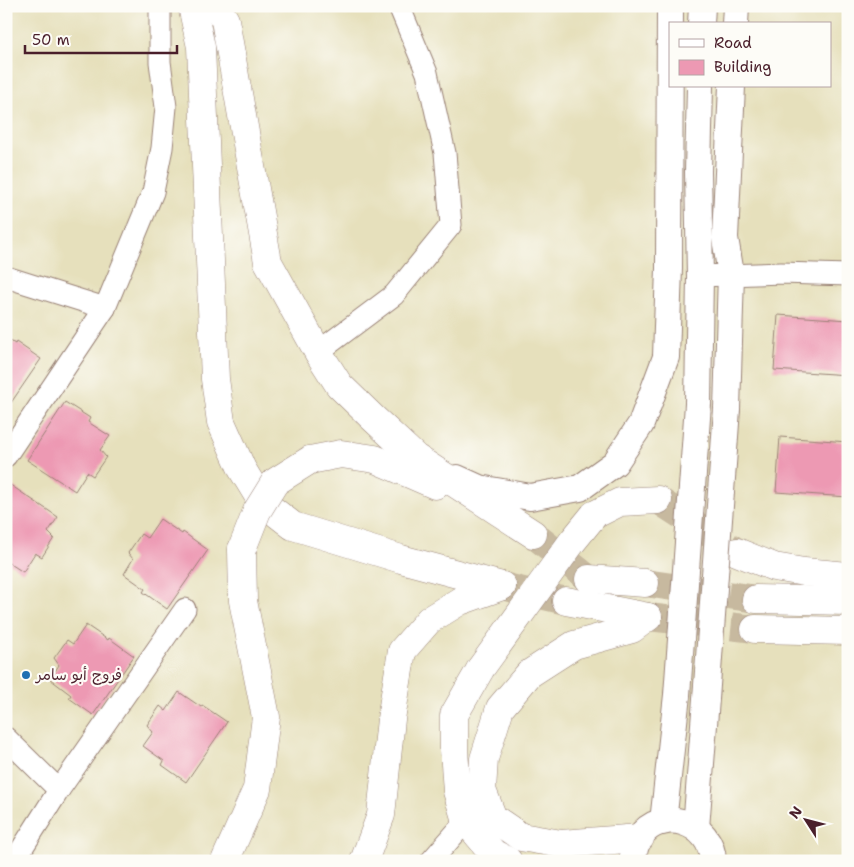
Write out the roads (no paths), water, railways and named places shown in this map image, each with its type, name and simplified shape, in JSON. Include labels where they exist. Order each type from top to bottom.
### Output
[{"type":"main road","points":[[192,6],[201,47],[214,379],[221,422],[242,469],[262,502],[293,526],[502,586],[460,601],[429,620],[402,652],[391,719],[381,815],[364,861]]},
{"type":"main road","points":[[223,11],[268,262],[318,352],[339,385],[416,458],[525,528],[375,459],[341,454],[310,460],[275,482],[257,511],[242,549],[244,601],[266,717],[257,789],[225,861]]},
{"type":"main road","points":[[494,858],[466,821],[457,791],[454,715],[481,668],[572,542],[594,515],[620,502],[658,500]]},
{"type":"main road","points":[[737,552],[774,567],[848,576]]},
{"type":"main road","points":[[589,579],[645,583]]},
{"type":"main road","points":[[756,599],[848,601]]},
{"type":"main road","points":[[566,601],[648,617],[632,629],[574,645],[528,674],[500,708],[484,759],[482,790],[493,818],[521,837],[561,844],[636,849]]},
{"type":"main road","points":[[754,629],[848,631]]},
{"type":"street","points":[[6,456],[105,308],[153,192],[162,148],[166,107],[160,62],[160,6]]},
{"type":"street","points":[[318,352],[394,295],[451,225],[445,153],[427,73],[399,6]]},
{"type":"street","points":[[670,6],[670,22]]},
{"type":"street","points":[[701,22],[702,6]]},
{"type":"street","points":[[735,22],[736,6]]},
{"type":"street","points":[[416,458],[479,488],[530,497],[580,488],[615,463],[642,424],[666,357],[670,268],[670,88]]},
{"type":"street","points":[[663,822],[677,695],[698,404],[700,88]]},
{"type":"street","points":[[696,828],[726,410],[731,274],[725,238],[732,88]]},
{"type":"street","points":[[700,276],[781,273],[848,275]]},
{"type":"street","points":[[6,277],[105,308]]},
{"type":"street","points":[[14,861],[59,790],[185,609]]},
{"type":"street","points":[[6,738],[59,790]]},
{"type":"street","points":[[432,861],[466,821]]},
{"type":"street","points":[[636,849],[646,831],[654,825],[674,821],[696,828],[704,836],[711,846],[713,861]]},
{"type":"tunnel","points":[[658,500],[736,551]]},
{"type":"tunnel","points":[[533,534],[589,579]]},
{"type":"tunnel","points":[[645,583],[756,599]]},
{"type":"tunnel","points":[[502,586],[566,601]]},
{"type":"tunnel","points":[[648,617],[755,629]]},
{"type":"place","name":"فروج أبو سامر","points":[[26,675]]}]
